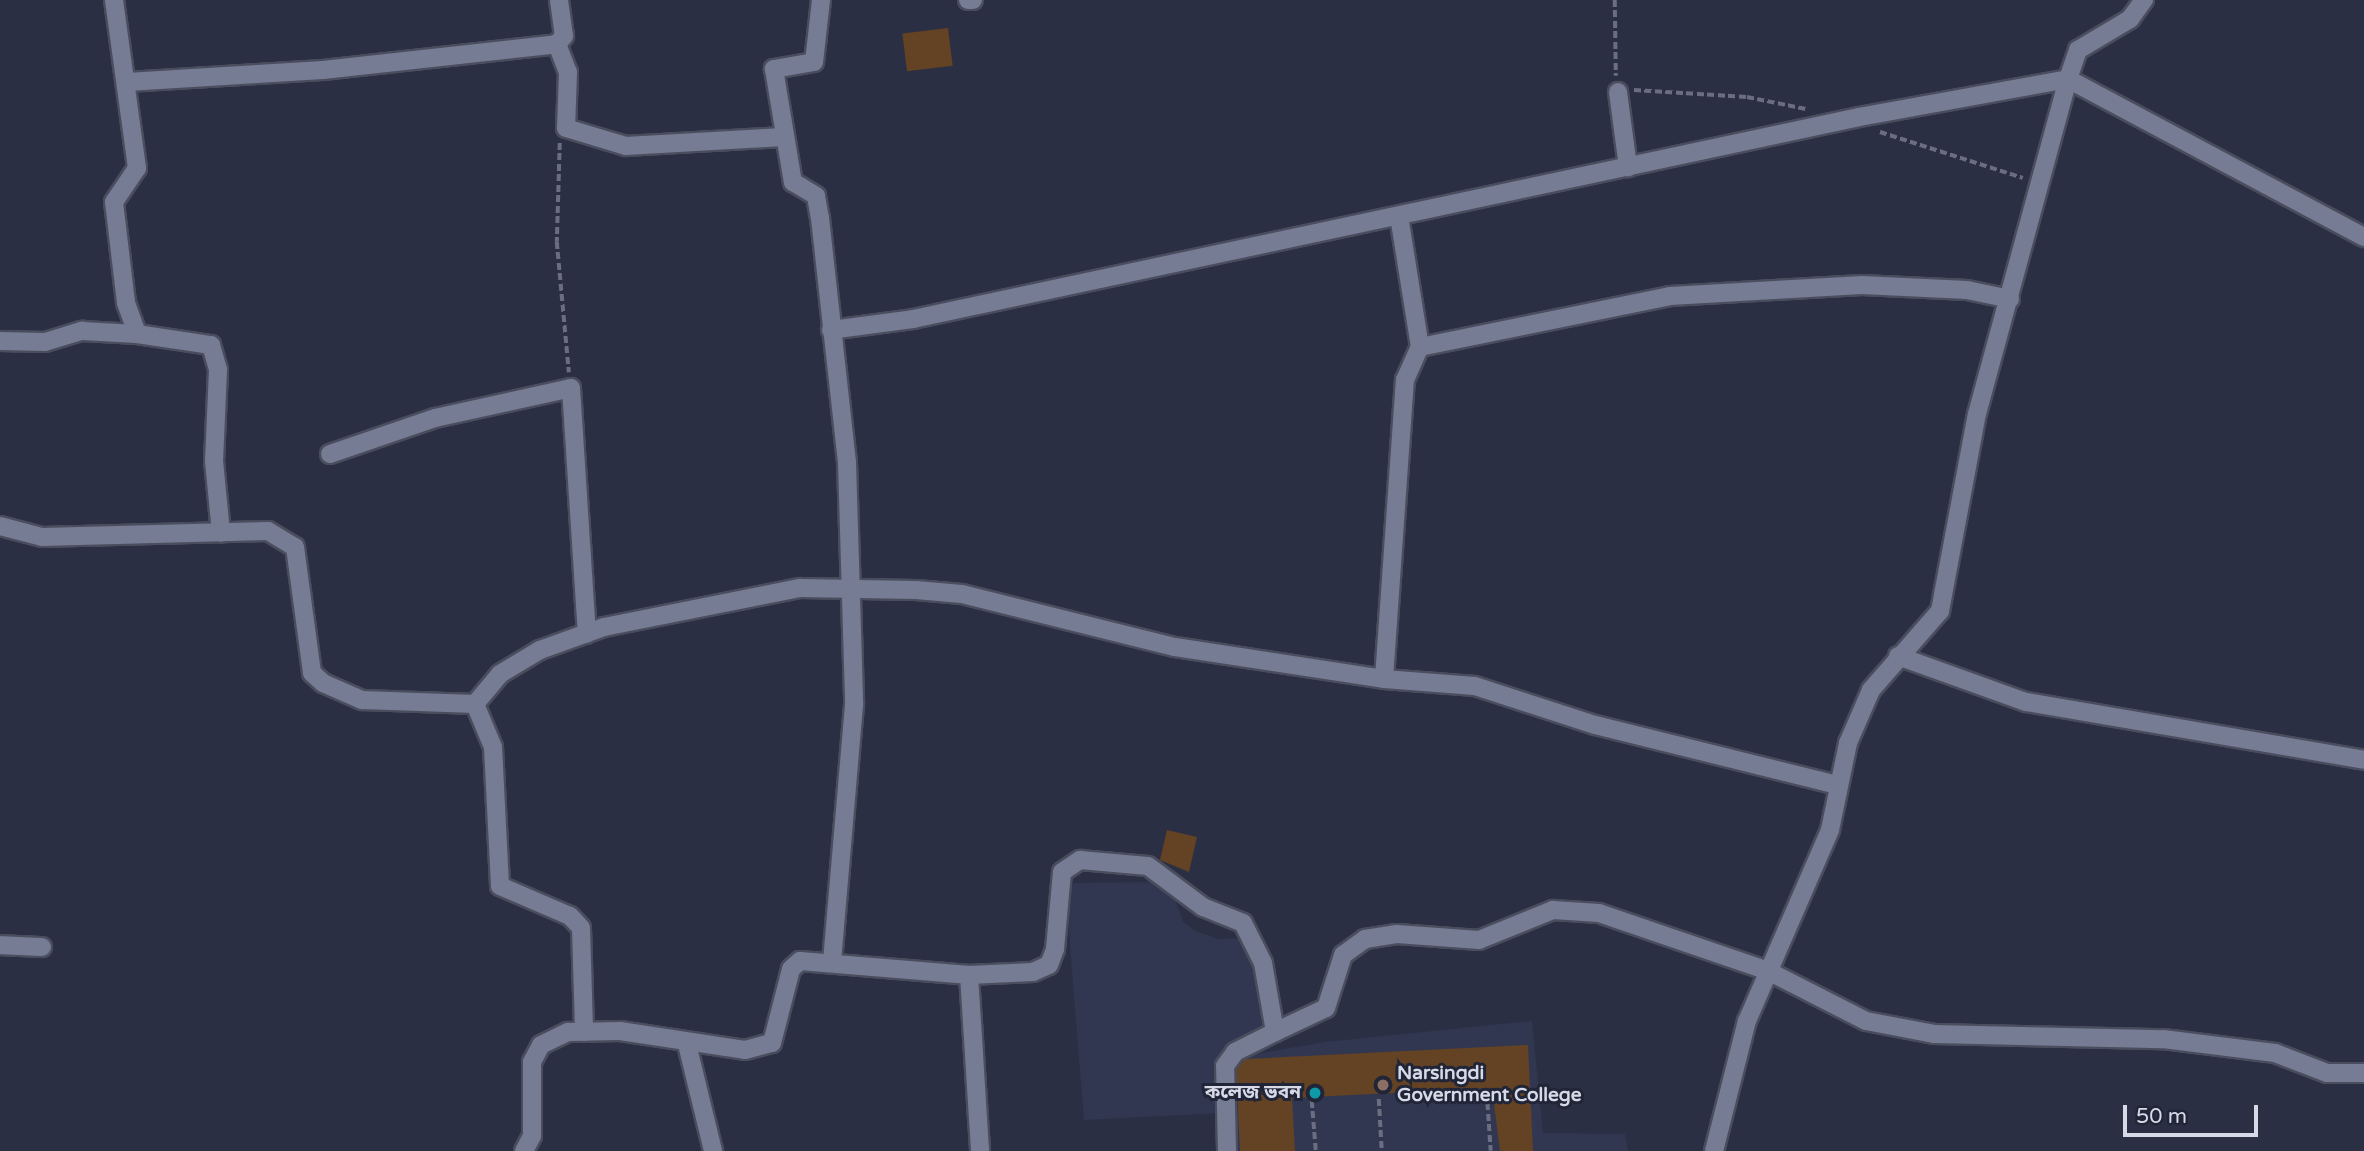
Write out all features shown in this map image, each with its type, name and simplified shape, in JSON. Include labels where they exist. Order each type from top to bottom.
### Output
[{"type":"street","points":[[114,0],[137,168],[114,202],[125,303],[137,334]]},
{"type":"street","points":[[127,82],[323,70],[556,44],[564,36],[559,0]]},
{"type":"street","points":[[821,0],[814,62],[774,69],[783,137],[793,182],[816,196],[847,462],[853,705],[832,963]]},
{"type":"street","points":[[968,0],[973,0]]},
{"type":"street","points":[[1714,1151],[1747,1021],[1822,853],[1837,785],[1871,690],[1940,611],[1976,414],[2078,50],[2130,19],[2144,0]]},
{"type":"street","points":[[556,44],[568,72],[566,128],[626,146],[783,137]]},
{"type":"street","points":[[831,330],[913,319],[1845,120],[2068,79],[2364,237]]},
{"type":"street","points":[[1618,92],[1629,167]]},
{"type":"street","points":[[1384,679],[1405,380],[1420,346],[1399,216]]},
{"type":"street","points":[[1420,346],[1670,296],[1863,285],[1967,290],[2010,299]]},
{"type":"street","points":[[0,341],[45,342],[82,331],[137,334],[211,345],[218,370],[214,461],[220,533]]},
{"type":"street","points":[[330,454],[435,418],[571,388],[587,633]]},
{"type":"street","points":[[0,526],[42,537],[268,531],[295,547],[313,673],[323,683],[362,700],[475,704]]},
{"type":"street","points":[[475,704],[500,674],[587,633],[800,588],[962,594],[1175,647],[1384,679],[1475,686],[1595,725],[1837,785]]},
{"type":"street","points":[[1898,656],[2026,702],[2364,760]]},
{"type":"street","points":[[475,704],[493,747],[500,886],[570,916],[581,928],[584,1032]]},
{"type":"street","points":[[524,1151],[532,1136],[532,1062],[541,1045],[584,1032],[745,1050],[772,1043],[791,969],[800,961],[969,975],[1033,972],[1049,965],[1062,872],[1069,864],[1147,866],[1254,935],[1275,1031]]},
{"type":"street","points":[[1227,1151],[1224,1066],[1236,1052],[1326,1008],[1343,955],[1365,939],[1397,934],[1479,940],[1553,909],[1599,913],[1768,971],[1866,1021],[1934,1034],[2163,1039],[2275,1054],[2327,1073],[2364,1073]]},
{"type":"street","points":[[0,945],[42,947]]},
{"type":"street","points":[[969,975],[980,1151]]},
{"type":"street","points":[[687,1044],[713,1151]]},
{"type":"path","points":[[1615,0],[1618,92],[1649,88],[1747,97],[1813,110]]},
{"type":"path","points":[[1845,120],[2041,185]]},
{"type":"path","points":[[566,128],[556,155],[557,242],[571,388]]},
{"type":"path","points":[[1487,1093],[1491,1151]]},
{"type":"path","points":[[1379,1099],[1382,1151]]},
{"type":"path","points":[[1312,1101],[1316,1151]]},
{"type":"shaded area","points":[[1169,882],[1183,922],[1194,930],[1217,939],[1253,938],[1263,1031],[1221,1055],[1221,1113],[1084,1120],[1065,883]]},
{"type":"shaded area","name":"Narsingdi Government College","points":[[1532,1021],[1543,1133],[1625,1134],[1628,1151],[1232,1151],[1233,1058],[1325,1042]]},
{"type":"building","points":[[948,28],[953,66],[907,71],[902,34]]},
{"type":"building","points":[[1167,830],[1197,837],[1189,872],[1160,860]]},
{"type":"building","name":"কলেজ ভবন","points":[[1528,1045],[1533,1151],[1500,1151],[1492,1088],[1292,1098],[1295,1151],[1240,1151],[1236,1070],[1245,1059]]},
{"type":"place","name":"Narsingdi Government College","points":[[1383,1085]]},
{"type":"place","name":"কলেজ ভবন","points":[[1315,1093]]}]
